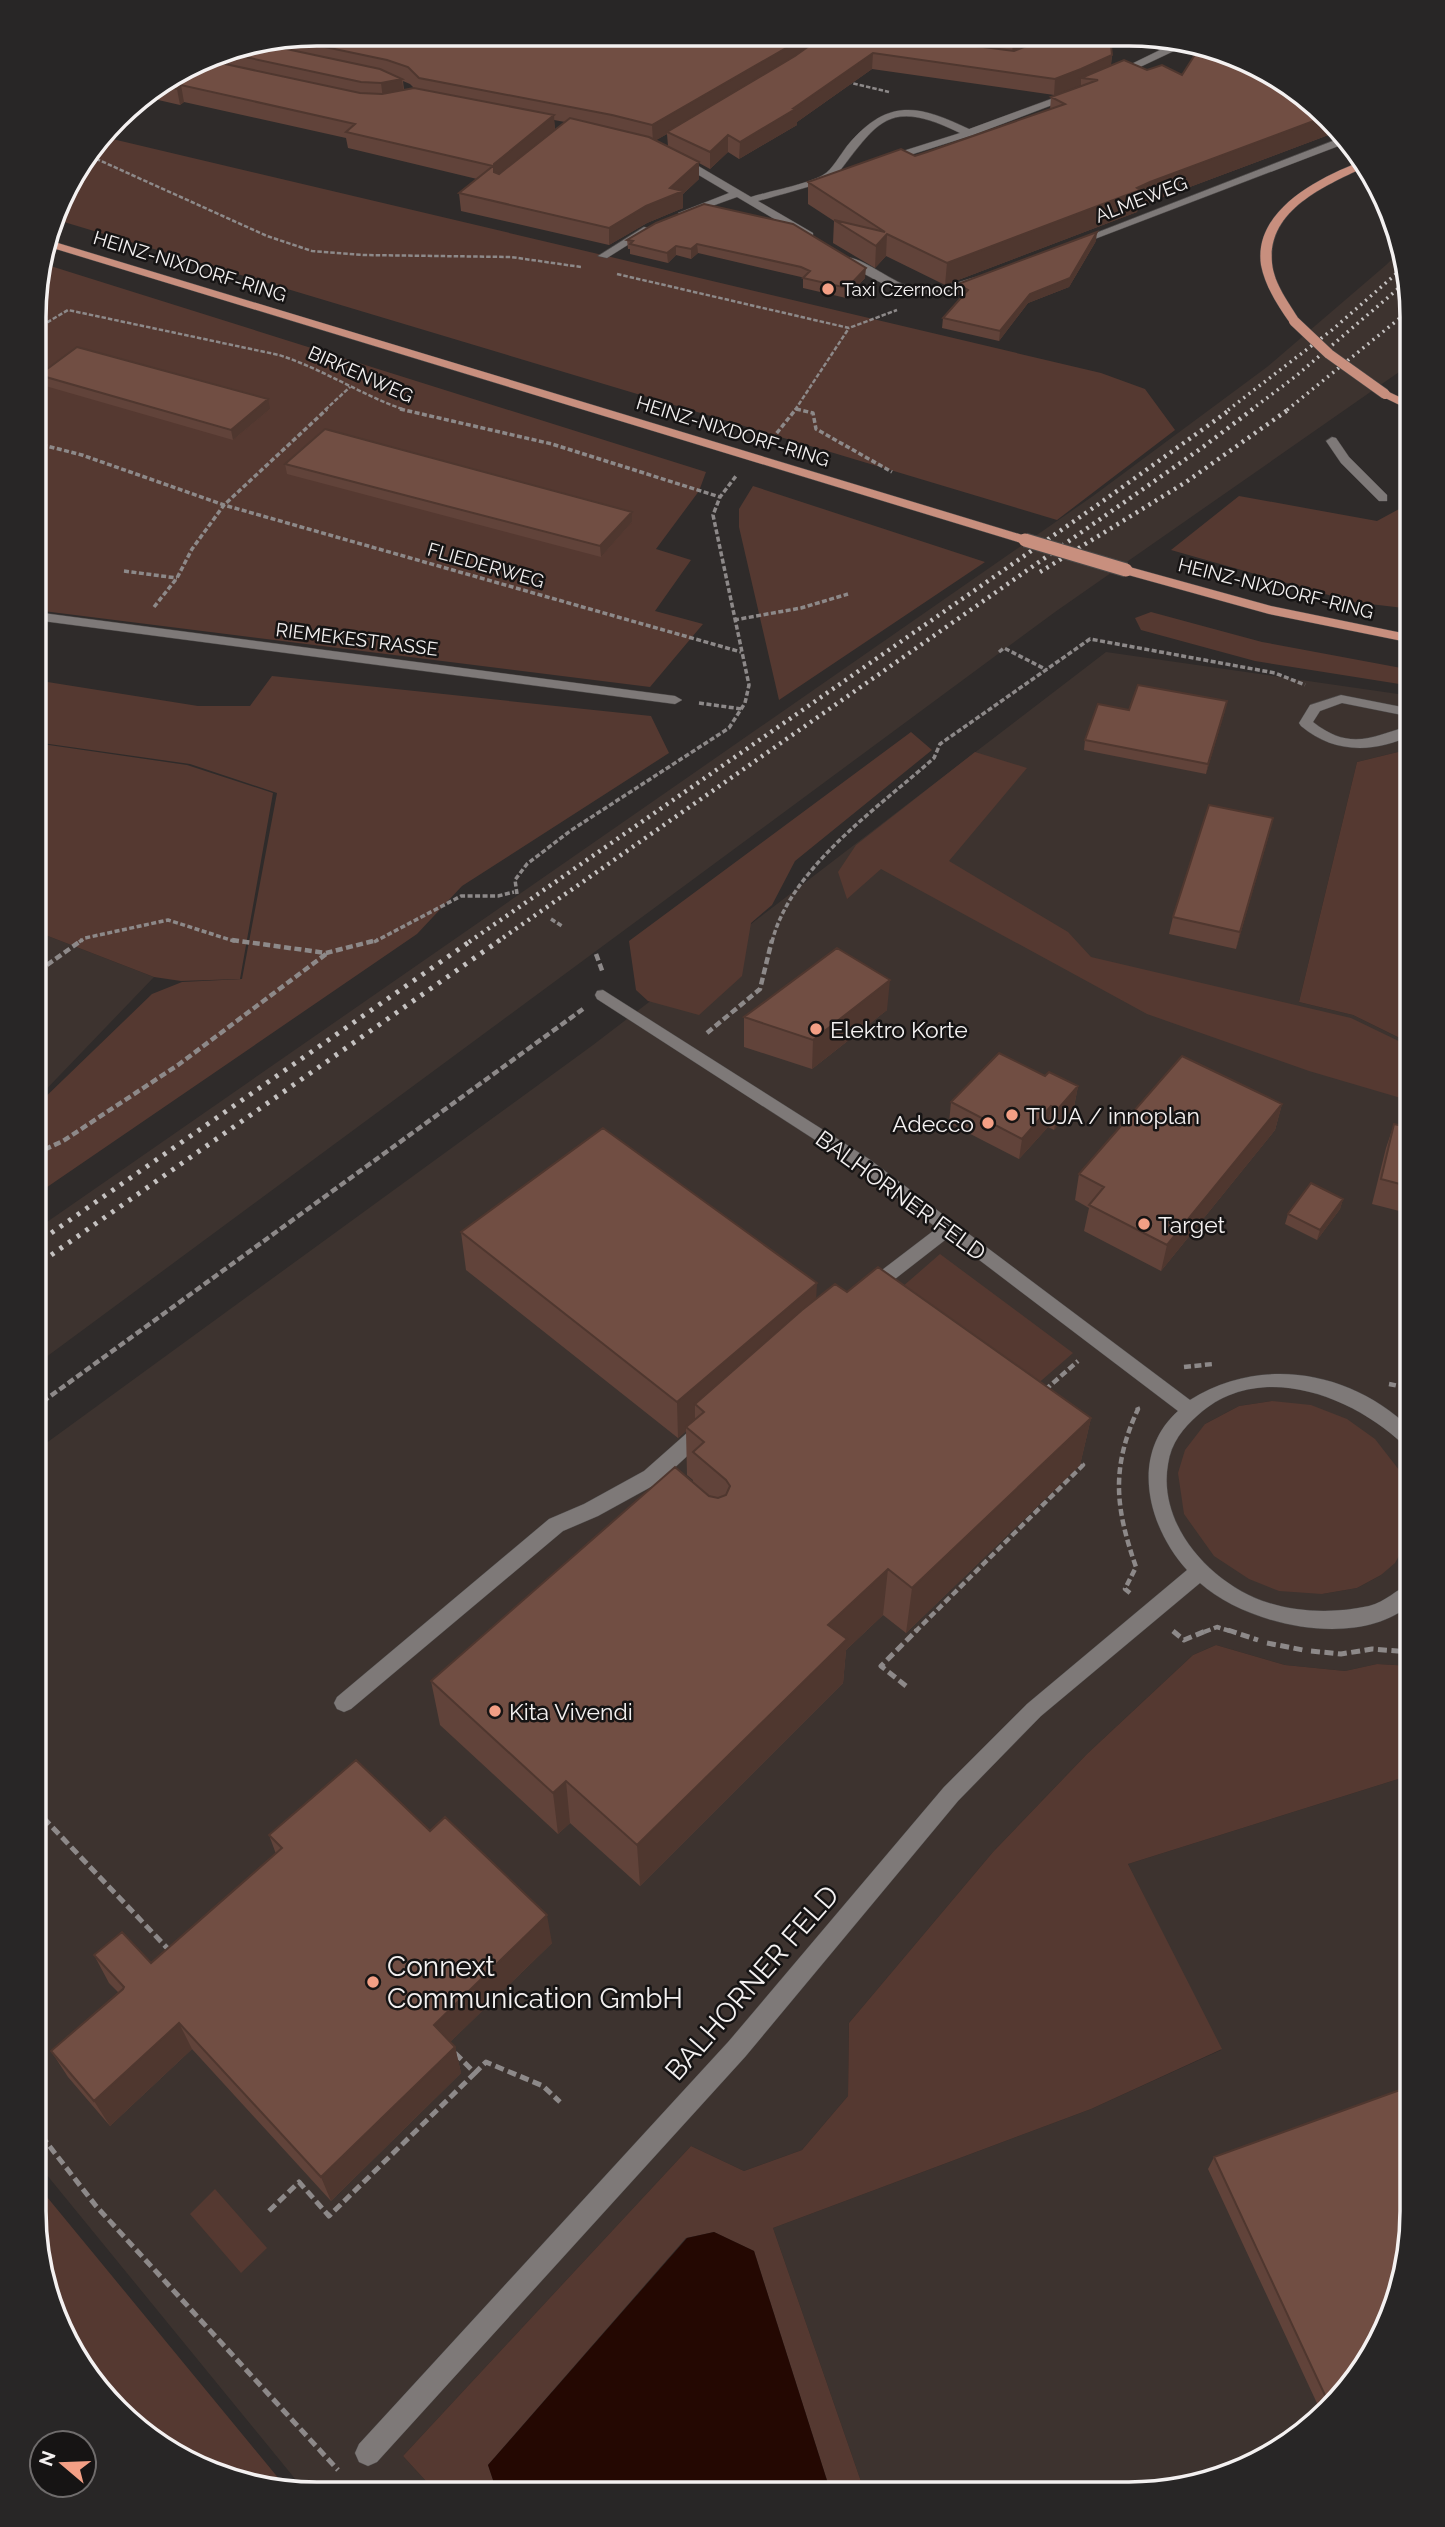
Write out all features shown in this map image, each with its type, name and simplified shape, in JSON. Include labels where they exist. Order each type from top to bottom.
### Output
[{"type":"main road","points":[[1355,168],[1319,185],[1288,208],[1272,231],[1265,250],[1265,269],[1274,292],[1293,321],[1329,354],[1400,402]]},
{"type":"main road","name":"HEINZ-NIXDORF-RING","points":[[55,245],[1126,570],[1269,610],[1400,637]]},
{"type":"street","points":[[1161,48],[1170,51]]},
{"type":"street","points":[[1111,77],[1173,49]]},
{"type":"street","points":[[880,161],[969,133],[1088,88]]},
{"type":"street","points":[[827,177],[882,116],[892,113],[929,114],[969,133]]},
{"type":"street","name":"ALMEWEG","points":[[1064,247],[1337,143]]},
{"type":"street","points":[[665,154],[739,193],[820,242]]},
{"type":"street","points":[[751,200],[846,172]]},
{"type":"street","points":[[671,218],[739,193]]},
{"type":"street","points":[[603,256],[656,225]]},
{"type":"street","points":[[832,250],[890,285],[909,290],[930,293],[948,291],[993,274]]},
{"type":"street","points":[[1332,441],[1345,460],[1383,498]]},
{"type":"street","name":"RIEMEKESTRASSE","points":[[46,618],[675,700]]},
{"type":"street","points":[[1400,711],[1341,699],[1315,708],[1306,723],[1326,740],[1359,747],[1400,735]]},
{"type":"street","name":"BALHORNER FELD","points":[[603,995],[863,1163],[1189,1409]]},
{"type":"street","points":[[858,1298],[949,1228]]},
{"type":"street","points":[[1400,1424],[1360,1400],[1315,1384],[1268,1380],[1224,1389],[1189,1409],[1167,1435],[1156,1468],[1157,1504],[1173,1539],[1199,1572],[1236,1599],[1281,1616],[1327,1621],[1371,1614],[1400,1601]]},
{"type":"street","points":[[344,1703],[556,1525],[591,1510],[651,1477],[722,1414]]},
{"type":"street","points":[[651,1477],[670,1493]]},
{"type":"street","name":"BALHORNER FELD","points":[[368,2453],[737,2049],[951,1794],[1034,1710],[1199,1572]]},
{"type":"path","points":[[96,159],[267,236],[312,251],[364,255],[511,257],[590,268]]},
{"type":"path","points":[[616,274],[849,328],[904,307],[909,290]]},
{"type":"path","name":"BIRKENWEG","points":[[46,323],[68,310],[279,355],[313,366],[350,387],[412,414],[552,444],[720,497]]},
{"type":"path","points":[[768,443],[796,409],[849,328]]},
{"type":"path","points":[[136,630],[177,578],[192,549],[224,505],[350,387]]},
{"type":"path","points":[[796,409],[813,413],[816,429],[892,472]]},
{"type":"path","name":"FLIEDERWEG","points":[[46,446],[82,455],[224,505],[741,652]]},
{"type":"path","points":[[47,965],[85,938],[168,920],[240,943],[326,953],[372,943],[461,897],[498,897],[515,893],[515,880],[527,864],[570,831],[729,728],[743,709],[749,697],[749,685],[713,515],[720,497],[737,475]]},
{"type":"path","points":[[124,571],[177,578]]},
{"type":"path","points":[[734,620],[801,608],[849,594]]},
{"type":"path","points":[[685,1050],[760,989],[777,920],[797,886],[817,862],[934,758],[940,744],[1090,639],[1276,673],[1341,699]]},
{"type":"path","points":[[999,652],[1004,649],[1047,670]]},
{"type":"path","points":[[675,700],[743,709]]},
{"type":"path","points":[[551,919],[562,926]]},
{"type":"path","points":[[46,1149],[63,1141],[178,1065],[326,953]]},
{"type":"path","points":[[46,1399],[603,995]]},
{"type":"path","points":[[1044,1391],[1099,1342]]},
{"type":"path","points":[[1223,1362],[1187,1368],[1168,1360],[1134,1395],[1138,1409],[1128,1428],[1117,1463],[1121,1526],[1136,1567],[1125,1589],[1184,1640],[1217,1627],[1285,1648],[1342,1654],[1372,1649],[1400,1652]]},
{"type":"path","points":[[1386,1383],[1400,1386]]},
{"type":"path","points":[[906,1686],[881,1666],[1083,1465],[1072,1457]]},
{"type":"path","points":[[46,1821],[174,1954]]},
{"type":"path","points":[[452,2050],[475,2073]]},
{"type":"path","points":[[269,2211],[299,2182],[330,2217],[486,2062],[543,2086],[559,2102]]},
{"type":"path","points":[[46,2142],[96,2206],[348,2480]]},
{"type":"shaded area","points":[[112,139],[1101,373],[1145,389],[1175,430],[1057,520],[63,222],[82,181]]},
{"type":"shaded area","points":[[1393,258],[1399,299],[1400,371],[1055,612],[46,1357],[46,1223],[1093,496],[1267,367]]},
{"type":"shaded area","points":[[51,266],[706,472],[699,491],[656,549],[691,560],[655,611],[703,624],[650,687],[46,611],[46,299]]},
{"type":"shaded area","points":[[753,486],[985,562],[779,700],[739,527],[739,509]]},
{"type":"shaded area","points":[[1239,496],[1377,521],[1400,509],[1400,608],[1353,602],[1171,550]]},
{"type":"shaded area","points":[[1151,612],[1262,642],[1400,668],[1400,684],[1255,661],[1141,630],[1135,618]]},
{"type":"shaded area","points":[[1106,652],[1400,694],[1400,751],[1357,762],[1299,1002],[1353,1015],[1400,1038],[1400,1472],[1272,1401],[1239,1406],[1205,1424],[1322,1594],[1357,1588],[1381,1575],[1400,1550],[1400,1665],[1377,1664],[1345,1671],[1285,1665],[1216,1645],[1193,1655],[1087,1754],[993,1852],[849,2023],[848,2096],[802,2150],[744,2171],[691,2146],[403,2456],[427,2482],[297,2481],[46,2174],[46,1443],[593,1045]]},
{"type":"shaded area","points":[[272,676],[651,716],[669,753],[462,886],[417,934],[46,1188],[46,1096],[152,994],[182,982],[242,979],[277,793],[190,764],[46,744],[46,682],[198,706],[250,706]]},
{"type":"shaded area","points":[[911,732],[932,750],[795,861],[772,905],[751,923],[742,976],[699,1015],[648,1001],[636,990],[629,941]]},
{"type":"shaded area","points":[[46,745],[187,765],[273,793],[240,979],[181,981],[154,977],[46,935]]},
{"type":"shaded area","points":[[1400,751],[1400,1038],[1353,1015],[1299,1002],[1357,762]]},
{"type":"shaded area","points":[[975,752],[1027,768],[949,861],[1068,932],[1091,957],[1351,1018],[1400,1042],[1400,1098],[1309,1071],[1147,1014],[881,869],[847,899],[838,872],[856,845]]},
{"type":"shaded area","points":[[46,935],[154,977],[46,1090]]},
{"type":"shaded area","points":[[940,1254],[1073,1353],[1019,1400],[886,1301]]},
{"type":"shaded area","points":[[1272,1401],[1311,1405],[1347,1419],[1375,1439],[1400,1471],[1400,1554],[1395,1563],[1381,1575],[1357,1588],[1322,1594],[1279,1591],[1249,1579],[1214,1556],[1184,1514],[1178,1473],[1185,1450],[1205,1424],[1239,1406]]},
{"type":"shaded area","points":[[1216,1645],[1285,1665],[1345,1671],[1377,1664],[1400,1665],[1400,1778],[1128,1864],[1222,2049],[1091,2109],[773,2228],[861,2482],[828,2482],[754,2251],[714,2232],[686,2238],[488,2465],[494,2482],[427,2482],[403,2456],[691,2146],[744,2171],[802,2150],[848,2096],[849,2023],[993,1852],[1087,1754],[1193,1655]]},
{"type":"shaded area","points":[[1400,1778],[1400,2211],[1394,2264],[1379,2314],[1344,2376],[1320,2402],[1279,2436],[1248,2454],[1216,2467],[1182,2476],[1129,2482],[861,2482],[773,2228],[1091,2109],[1221,2050],[1128,1864]]},
{"type":"shaded area","points":[[215,2189],[267,2248],[241,2273],[190,2214]]},
{"type":"shaded area","points":[[46,2196],[279,2479],[229,2467],[181,2445],[151,2426],[101,2376],[73,2330],[60,2298],[48,2246]]},
{"type":"shaded area","points":[[714,2232],[754,2251],[828,2482],[494,2482],[488,2465],[687,2238]]},
{"type":"building","points":[[320,46],[789,46],[652,125],[419,78],[408,67]]},
{"type":"building","points":[[809,46],[975,46],[1014,51],[1026,46],[1111,46],[1112,55],[1055,79],[873,53],[794,108],[797,108],[740,142],[728,135],[710,152],[667,132]]},
{"type":"building","points":[[281,48],[380,69],[402,79],[381,83],[361,82],[242,56]]},
{"type":"building","points":[[1195,54],[1216,60],[1248,73],[1279,91],[1315,120],[1150,182],[1137,188],[1140,190],[947,263],[887,234],[876,246],[834,220],[885,232],[808,182],[901,149],[915,156],[1065,104],[1051,97],[1098,80],[1081,78],[1124,60],[1147,70],[1162,65],[1182,75]]},
{"type":"building","points":[[221,63],[360,93],[382,94],[414,88],[554,115],[494,164],[494,172],[499,174],[570,118],[649,137],[699,162],[670,188],[683,191],[646,206],[609,228],[459,193],[493,166],[346,132],[355,124],[181,85],[177,89],[171,88]]},
{"type":"building","points":[[704,204],[793,224],[866,268],[847,288],[803,278],[810,271],[801,267],[697,244],[691,249],[676,246],[667,253],[630,244],[633,241],[627,240],[656,223]]},
{"type":"building","points":[[1097,232],[1070,278],[1030,294],[1000,331],[943,318],[968,290],[958,284]]},
{"type":"building","points":[[77,347],[268,399],[231,430],[46,377],[46,370]]},
{"type":"building","points":[[325,429],[632,512],[600,546],[285,464]]},
{"type":"building","points":[[1138,685],[1227,701],[1208,764],[1085,740],[1098,704],[1129,710]]},
{"type":"building","points":[[1209,805],[1273,818],[1240,932],[1173,917]]},
{"type":"building","points":[[837,948],[890,980],[813,1040],[744,1017]]},
{"type":"building","points":[[999,1053],[1045,1076],[1049,1072],[1078,1086],[1058,1109],[1051,1106],[1022,1139],[951,1102]]},
{"type":"building","points":[[1182,1056],[1282,1104],[1167,1245],[1089,1205],[1104,1187],[1079,1174]]},
{"type":"building","points":[[1394,1124],[1400,1125],[1400,1184],[1381,1179]]},
{"type":"building","points":[[603,1128],[817,1283],[677,1402],[461,1232]]},
{"type":"building","points":[[1311,1183],[1343,1199],[1320,1230],[1288,1214]]},
{"type":"building","points":[[878,1267],[1091,1418],[912,1588],[888,1569],[828,1625],[847,1639],[637,1845],[566,1781],[553,1793],[431,1681],[675,1467],[709,1496],[718,1498],[726,1495],[730,1486],[726,1480],[693,1452],[704,1442],[686,1427],[704,1412],[695,1404],[835,1284],[847,1292]]},
{"type":"building","name":"Connext Communication GmbH","points":[[356,1760],[430,1831],[445,1817],[547,1915],[434,2025],[455,2047],[321,2177],[179,2023],[94,2101],[51,2051],[124,1987],[94,1955],[122,1932],[151,1963],[282,1848],[269,1835]]},
{"type":"building","points":[[1400,2090],[1400,2211],[1390,2281],[1372,2330],[1344,2376],[1325,2396],[1214,2157]]},
{"type":"railway","points":[[1228,410],[1332,330],[1396,274]]},
{"type":"railway","points":[[1251,410],[1296,376],[1398,289]]},
{"type":"railway","points":[[1287,410],[1400,318]]},
{"type":"railway","points":[[469,942],[1231,409]]},
{"type":"railway","points":[[497,942],[1203,447],[1253,409]]},
{"type":"railway","points":[[1040,572],[1186,482],[1289,409]]},
{"type":"railway","points":[[46,1237],[472,940]]},
{"type":"railway","points":[[46,1259],[500,940]]},
{"type":"place","name":"Taxi Czernoch","points":[[828,289]]},
{"type":"place","name":"Elektro Korte","points":[[816,1029]]},
{"type":"place","name":"TUJA / innoplan","points":[[1012,1115]]},
{"type":"place","name":"Adecco","points":[[988,1123]]},
{"type":"place","name":"Target","points":[[1144,1224]]},
{"type":"place","name":"Kita Vivendi","points":[[495,1711]]},
{"type":"place","name":"Connext Communication GmbH","points":[[373,1982]]}]
